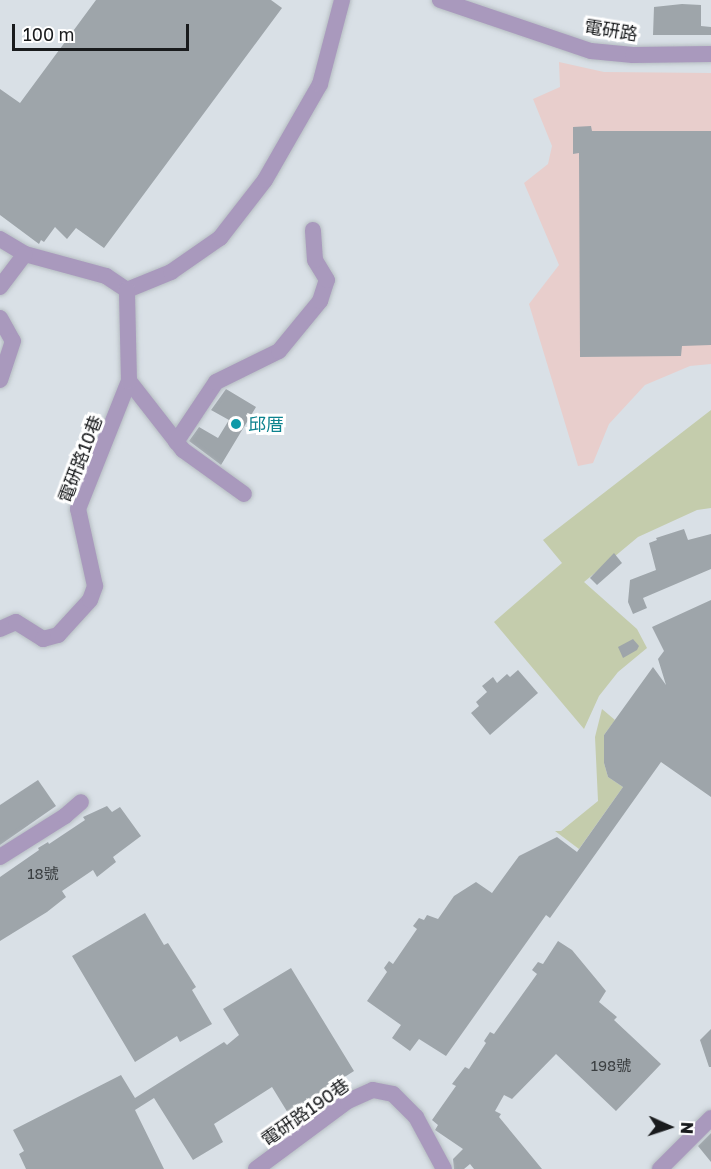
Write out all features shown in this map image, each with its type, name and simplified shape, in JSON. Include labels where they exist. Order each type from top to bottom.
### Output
[{"type":"street","points":[[0,239],[25,254],[105,276],[127,290],[171,272],[220,238],[265,180],[320,84],[342,0]]},
{"type":"street","name":"電研路","points":[[440,0],[591,51],[633,55],[711,54]]},
{"type":"street","name":"電研路","points":[[468,0],[588,40],[634,44],[711,43]]},
{"type":"street","points":[[176,442],[216,382],[279,351],[320,301],[327,280],[315,260],[314,230]]},
{"type":"street","points":[[0,287],[25,254]]},
{"type":"street","name":"電研路10巷","points":[[0,629],[16,622],[43,639],[58,635],[90,600],[95,586],[78,509],[129,381],[127,290]]},
{"type":"street","points":[[0,318],[13,341],[0,380]]},
{"type":"street","points":[[129,381],[176,442],[207,469],[244,494]]},
{"type":"street","points":[[0,857],[65,816],[81,802]]},
{"type":"street","name":"電研路190巷","points":[[256,1169],[348,1101],[373,1090],[393,1094],[416,1116],[444,1169]]},
{"type":"street","points":[[660,1169],[711,1118]]},
{"type":"shaded area","points":[[559,62],[604,72],[711,73],[711,364],[690,366],[645,385],[609,424],[593,463],[578,466],[529,304],[559,265],[524,183],[548,164],[552,146],[533,99],[560,87]]},
{"type":"green space","points":[[711,410],[711,508],[697,510],[638,537],[584,582],[637,629],[647,648],[618,672],[599,696],[584,729],[494,622],[562,563],[543,540]]},
{"type":"green space","points":[[602,709],[615,720],[604,735],[604,763],[608,777],[623,787],[579,849],[555,831],[561,831],[598,801],[595,737]]},
{"type":"building","points":[[96,0],[271,0],[282,8],[104,248],[76,228],[67,239],[55,227],[44,242],[41,240],[39,244],[0,215],[0,89],[20,103]]},
{"type":"building","points":[[682,4],[701,5],[701,26],[711,27],[711,35],[653,35],[654,7]]},
{"type":"building","points":[[591,126],[592,131],[711,131],[711,345],[682,346],[681,356],[580,357],[579,153],[573,154],[573,127]]},
{"type":"building","name":"邱厝","points":[[226,389],[256,407],[221,465],[189,441],[199,427],[218,438],[229,420],[211,410]]},
{"type":"building","points":[[684,529],[688,540],[711,534],[711,569],[643,598],[647,608],[633,614],[628,602],[630,580],[656,570],[649,543],[657,540],[656,538]]},
{"type":"building","points":[[614,553],[622,563],[597,585],[590,578]]},
{"type":"building","points":[[711,600],[711,797],[661,762],[550,918],[546,915],[446,1056],[419,1039],[410,1051],[392,1038],[401,1025],[367,1001],[387,972],[384,968],[389,961],[393,964],[417,929],[413,926],[419,918],[424,920],[427,915],[438,919],[454,896],[476,882],[492,893],[519,856],[557,837],[577,852],[623,787],[608,777],[604,763],[604,735],[653,667],[666,685],[658,659],[664,651],[652,627]]},
{"type":"building","points":[[633,639],[639,646],[637,650],[623,658],[618,647]]},
{"type":"building","points":[[518,670],[538,693],[490,735],[471,713],[479,706],[476,702],[487,692],[482,686],[493,677],[497,683],[507,674],[510,677]]},
{"type":"building","points":[[38,780],[56,806],[0,845],[0,805]]},
{"type":"building","points":[[107,806],[112,812],[120,807],[141,836],[113,857],[116,862],[97,877],[93,870],[62,891],[66,897],[47,912],[0,941],[0,877],[39,850],[38,848],[48,842],[49,844],[85,820],[83,817]]},
{"type":"building","points":[[145,913],[164,945],[168,943],[196,987],[192,990],[212,1024],[180,1042],[177,1036],[135,1062],[72,956]]},
{"type":"building","points":[[558,941],[572,950],[606,991],[599,1002],[617,1017],[614,1020],[661,1064],[616,1111],[556,1054],[512,1099],[504,1095],[495,1111],[501,1114],[499,1117],[542,1169],[474,1169],[470,1164],[464,1169],[454,1169],[453,1159],[463,1149],[435,1130],[438,1125],[432,1120],[456,1086],[452,1084],[465,1067],[469,1069],[486,1043],[484,1041],[490,1032],[494,1034],[537,974],[532,970],[538,962],[543,964]]},
{"type":"building","points":[[291,968],[354,1071],[288,1113],[272,1087],[214,1124],[223,1142],[193,1160],[154,1098],[135,1110],[164,1169],[26,1169],[19,1154],[24,1151],[13,1130],[121,1075],[135,1098],[224,1042],[227,1045],[239,1035],[223,1009]]},
{"type":"building","points":[[711,1029],[711,1067],[709,1067],[700,1040]]},
{"type":"building","points":[[711,1133],[711,1162],[698,1146]]},
{"type":"place","name":"邱厝","points":[[236,424]]}]
